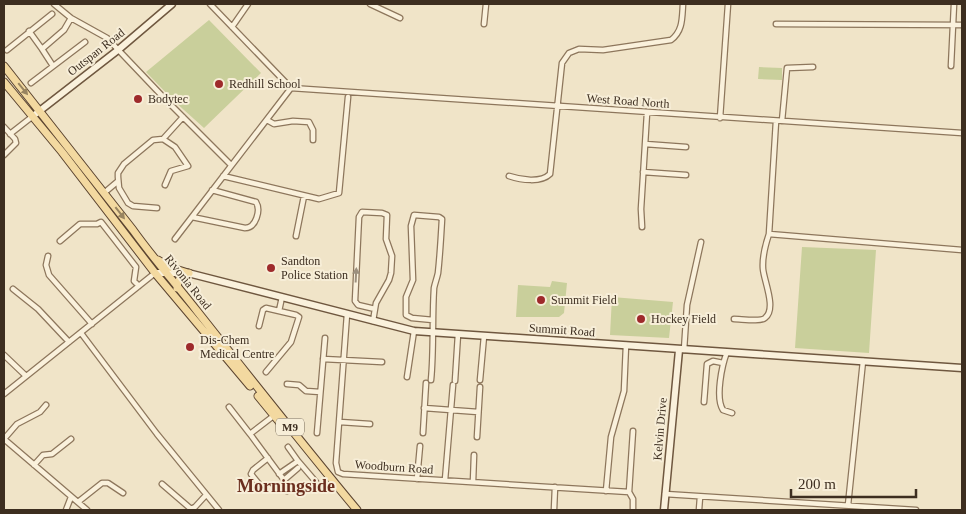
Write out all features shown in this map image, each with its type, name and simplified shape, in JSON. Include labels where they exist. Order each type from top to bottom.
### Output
[{"type":"main road","name":"Outspan Road","points":[[33,116],[118,50],[172,4]]},
{"type":"main road","name":"Rivonia Road","points":[[4,66],[352,510]]},
{"type":"main road","name":"Rivonia Road","points":[[4,82],[33,116],[156,273],[357,510]]},
{"type":"main road","points":[[148,252],[166,265],[189,273]]},
{"type":"main road","name":"Summit Road","points":[[156,273],[189,273],[414,331],[962,368]]},
{"type":"main road","points":[[178,288],[178,280],[189,273]]},
{"type":"main road","points":[[223,344],[223,354]]},
{"type":"main road","name":"Kelvin Drive","points":[[664,510],[682,350]]},
{"type":"street","points":[[54,4],[70,18],[107,38],[231,165]]},
{"type":"street","points":[[175,239],[291,88],[210,4]]},
{"type":"street","points":[[232,26],[248,4]]},
{"type":"street","points":[[370,4],[400,18]]},
{"type":"street","points":[[484,24],[486,4]]},
{"type":"street","points":[[509,176],[521,179],[543,178],[550,174],[562,63],[569,53],[579,48],[603,50],[671,40],[676,37],[680,29],[683,4]]},
{"type":"street","points":[[720,118],[728,4]]},
{"type":"street","points":[[951,66],[954,4]]},
{"type":"street","points":[[6,50],[52,14]]},
{"type":"street","points":[[42,49],[64,30],[70,18]]},
{"type":"street","points":[[776,24],[962,25]]},
{"type":"street","points":[[29,31],[53,66]]},
{"type":"street","points":[[31,83],[85,42]]},
{"type":"street","points":[[782,121],[787,68],[813,67]]},
{"type":"street","name":"West Road North","points":[[291,88],[962,133]]},
{"type":"street","points":[[223,176],[320,200],[339,192],[348,97]]},
{"type":"street","points":[[642,227],[641,209],[647,113]]},
{"type":"street","points":[[10,134],[33,116]]},
{"type":"street","points":[[163,139],[183,117]]},
{"type":"street","points":[[267,120],[274,124],[309,122],[313,130],[313,140]]},
{"type":"street","points":[[734,318],[761,320],[768,315],[770,295],[763,268],[764,249],[768,234],[776,121]]},
{"type":"street","points":[[4,127],[16,139],[16,143],[4,155]]},
{"type":"street","points":[[157,208],[128,204],[117,182],[118,173],[124,164],[153,140],[163,139],[176,148],[188,166],[171,171],[165,185]]},
{"type":"street","points":[[645,144],[686,147]]},
{"type":"street","points":[[644,172],[686,175]]},
{"type":"street","points":[[104,192],[117,182]]},
{"type":"street","points":[[192,217],[245,228],[252,226],[258,211],[256,202],[212,190]]},
{"type":"street","points":[[296,236],[304,196]]},
{"type":"street","points":[[373,321],[375,309],[376,303],[391,273],[391,253],[386,238],[388,216],[384,213],[364,212],[359,214],[355,299],[357,304],[375,309]]},
{"type":"street","points":[[423,433],[424,408],[434,346],[432,332],[442,219],[439,217],[414,215],[411,226],[414,260],[413,280],[406,297],[406,315],[412,318],[433,320]]},
{"type":"street","points":[[60,241],[80,224],[96,224],[101,222],[136,267],[134,280],[139,286]]},
{"type":"street","points":[[768,234],[962,250]]},
{"type":"street","points":[[682,350],[687,305],[701,242]]},
{"type":"street","points":[[48,256],[46,265],[49,275],[92,324]]},
{"type":"street","points":[[4,394],[156,273]]},
{"type":"street","points":[[13,289],[33,304],[70,342]]},
{"type":"street","points":[[279,311],[282,297]]},
{"type":"street","name":"Woodburn Road","points":[[357,304],[350,315],[336,464],[338,472],[343,474],[629,492]]},
{"type":"street","points":[[259,326],[264,309],[296,315],[299,319],[291,342],[266,372]]},
{"type":"street","points":[[407,377],[414,331]]},
{"type":"street","points":[[81,333],[157,434],[219,510]]},
{"type":"street","points":[[445,480],[458,334]]},
{"type":"street","points":[[480,380],[484,336]]},
{"type":"street","points":[[317,433],[325,338]]},
{"type":"street","points":[[606,491],[611,437],[624,392],[626,345]]},
{"type":"street","points":[[727,352],[723,363],[720,404],[723,410],[732,413]]},
{"type":"street","points":[[4,355],[26,376]]},
{"type":"street","points":[[323,359],[382,362]]},
{"type":"street","points":[[704,402],[707,364],[713,361],[723,363]]},
{"type":"street","points":[[848,505],[863,361]]},
{"type":"street","points":[[287,384],[299,384],[306,391],[320,392]]},
{"type":"street","points":[[477,437],[480,387]]},
{"type":"street","points":[[46,405],[40,412],[17,424],[4,439],[87,510]]},
{"type":"street","points":[[229,408],[280,474],[288,491]]},
{"type":"street","points":[[424,408],[478,412]]},
{"type":"street","points":[[250,434],[276,414]]},
{"type":"street","points":[[340,422],[370,424]]},
{"type":"street","points":[[632,431],[629,492],[633,499],[633,510]]},
{"type":"street","points":[[34,465],[42,455],[52,454],[71,439]]},
{"type":"street","points":[[417,479],[420,446]]},
{"type":"street","points":[[288,448],[316,482]]},
{"type":"street","points":[[473,482],[474,455]]},
{"type":"street","points":[[263,489],[251,474],[253,470],[268,458]]},
{"type":"street","points":[[280,474],[298,461]]},
{"type":"street","points":[[284,480],[298,468]]},
{"type":"street","points":[[78,502],[102,483],[108,483],[123,493]]},
{"type":"street","points":[[162,484],[191,509],[206,495]]},
{"type":"street","points":[[554,510],[555,487]]},
{"type":"street","points":[[665,494],[818,508],[848,505],[916,510]]},
{"type":"street","points":[[66,510],[71,497]]},
{"type":"street","points":[[700,497],[700,510]]},
{"type":"green space","name":"Redhill School","points":[[209,20],[261,73],[204,128],[146,72]]},
{"type":"green space","points":[[759,67],[782,68],[782,80],[758,79]]},
{"type":"green space","points":[[802,247],[876,250],[869,353],[795,348]]},
{"type":"green space","name":"Summit Field","points":[[552,281],[567,283],[564,313],[559,317],[516,317],[518,285],[550,287]]},
{"type":"green space","name":"Hockey Field","points":[[612,297],[673,302],[669,338],[610,335]]},
{"type":"place","name":"Redhill School","points":[[219,84]]},
{"type":"place","name":"Bodytec","points":[[138,99]]},
{"type":"place","name":"Sandton Police Station","points":[[271,268]]},
{"type":"place","name":"Summit Field","points":[[541,300]]},
{"type":"place","name":"Hockey Field","points":[[641,319]]},
{"type":"place","name":"Dis-Chem Medical Centre","points":[[190,347]]},
{"type":"district","name":"Morningside","points":[[286,486]]}]
